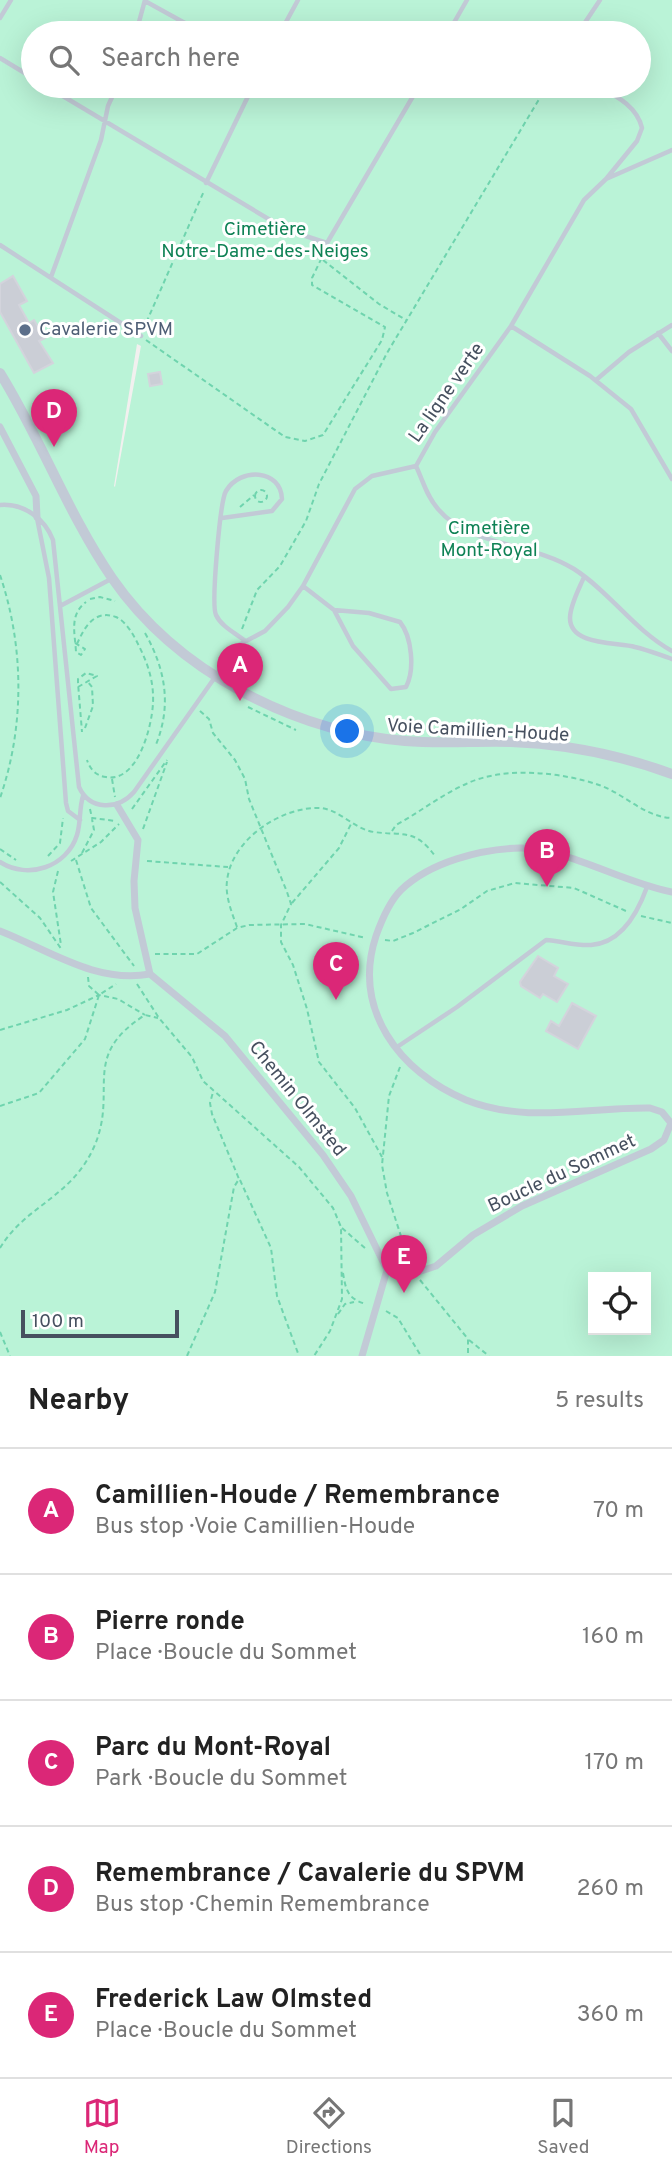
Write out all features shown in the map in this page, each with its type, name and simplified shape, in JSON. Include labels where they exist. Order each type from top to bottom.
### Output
[{"type":"street","name":"Voie Camillien-Houde","points":[[0,373],[112,578],[163,635],[215,675],[311,727],[377,743],[417,747],[555,751],[609,760],[672,780]]},
{"type":"street","points":[[0,427],[36,496],[37,517]]},
{"type":"street","name":"Voie Camillien-Houde","points":[[285,713],[340,730],[394,740],[514,742],[564,747],[631,761],[672,774]]},
{"type":"street","points":[[0,931],[87,969],[122,977],[150,974],[135,908],[135,860],[138,840],[123,819],[116,801]]},
{"type":"street","name":"Boucle du Sommet","points":[[412,1274],[436,1266],[473,1235],[522,1206],[651,1149],[664,1140],[671,1123],[662,1112],[650,1108],[569,1113],[496,1110],[440,1086],[397,1047],[377,1016],[369,991],[368,974],[375,940],[388,908],[400,891],[420,876],[442,866],[485,852],[538,849],[647,887],[672,892]]},
{"type":"street","name":"Chemin Olmsted","points":[[150,974],[211,1024],[253,1068],[339,1176],[379,1249],[387,1270]]},
{"type":"street","points":[[362,1356],[387,1270],[412,1274]]},
{"type":"lane","points":[[0,18],[11,0]]},
{"type":"lane","points":[[139,21],[145,0],[182,21]]},
{"type":"lane","points":[[287,21],[298,0]]},
{"type":"lane","points":[[455,21],[467,0]]},
{"type":"lane","points":[[586,21],[600,0]]},
{"type":"lane","points":[[0,58],[21,71]]},
{"type":"lane","points":[[66,98],[286,230],[327,243],[412,98]]},
{"type":"lane","points":[[51,277],[56,256],[101,140],[113,98]]},
{"type":"lane","points":[[206,183],[247,98]]},
{"type":"lane","points":[[606,179],[637,141],[642,128],[637,115],[618,98]]},
{"type":"lane","name":"La ligne verte","points":[[116,801],[134,792],[242,638],[274,622],[303,586],[362,481],[416,466],[435,432],[511,326],[575,214],[593,190],[606,179],[672,150]]},
{"type":"lane","points":[[0,245],[141,336]]},
{"type":"lane","points":[[596,380],[657,333],[672,325]]},
{"type":"lane","points":[[511,326],[596,380],[640,421],[672,479]]},
{"type":"lane","points":[[657,333],[672,351]]},
{"type":"lane","points":[[416,466],[430,498],[458,527],[554,558],[602,589],[647,634],[672,651]]},
{"type":"lane","points":[[222,519],[276,508],[282,499],[282,493],[274,480],[252,475],[235,482],[225,492],[212,601],[220,623],[242,638]]},
{"type":"lane","points":[[0,505],[20,507],[37,517],[47,526],[54,540],[75,766],[83,796],[80,820],[71,849],[53,864],[26,870],[13,869],[0,862]]},
{"type":"lane","points":[[37,517],[49,578],[66,803],[68,811],[80,820]]},
{"type":"lane","points":[[584,577],[571,610],[570,621],[574,631],[588,638],[635,646],[672,659]]},
{"type":"lane","points":[[62,605],[112,578]]},
{"type":"lane","points":[[303,586],[334,610],[353,646],[379,679],[391,689],[406,687],[410,672],[410,655],[408,635],[400,622],[369,613],[334,610]]},
{"type":"lane","points":[[83,796],[96,804],[116,801]]},
{"type":"lane","points":[[397,1047],[457,1007],[546,940],[599,943],[628,926],[647,887]]},
{"type":"path","points":[[242,638],[257,590],[280,566],[306,521],[335,450],[407,320],[540,98]]},
{"type":"path","points":[[206,183],[141,336],[285,437],[305,441],[323,435],[382,340],[385,327],[312,285],[312,278],[322,260],[327,243]]},
{"type":"path","points":[[322,260],[379,304],[407,320]]},
{"type":"path","points":[[233,518],[236,510],[255,494]]},
{"type":"path","points":[[0,575],[13,628],[19,691],[13,746],[0,798]]},
{"type":"path","points":[[84,768],[85,761],[96,774],[111,778],[121,775],[130,766],[148,733],[153,702],[151,675],[131,632],[116,617],[104,615],[92,620],[76,644],[74,623],[80,607],[100,597],[118,602]]},
{"type":"path","points":[[143,630],[162,669],[166,686],[163,721],[153,753]]},
{"type":"path","points":[[79,687],[96,676],[82,674],[79,687],[82,733]]},
{"type":"path","points":[[85,728],[94,702],[92,685],[87,683]]},
{"type":"path","points":[[205,704],[200,711],[209,719],[213,733],[235,760],[291,904]]},
{"type":"path","points":[[245,704],[296,730]]},
{"type":"path","points":[[138,840],[168,759]]},
{"type":"path","points":[[392,831],[396,825],[454,790],[480,778],[496,775],[557,776],[599,785],[635,802],[646,812],[672,818]]},
{"type":"path","points":[[111,778],[116,801]]},
{"type":"path","points":[[116,801],[120,795]]},
{"type":"path","points":[[109,799],[116,801]]},
{"type":"path","points":[[82,855],[94,830],[90,808]]},
{"type":"path","points":[[237,928],[229,906],[226,883],[229,867],[237,850],[261,829],[293,813],[322,808],[374,832],[392,831],[420,841],[442,866]]},
{"type":"path","points":[[43,859],[60,843],[63,817]]},
{"type":"path","points":[[92,818],[123,819]]},
{"type":"path","points":[[352,823],[339,848],[291,904],[281,925],[281,943],[293,965],[307,1009],[319,1062],[355,1108],[382,1157]]},
{"type":"path","points":[[0,849],[20,861]]},
{"type":"path","points":[[69,862],[76,859],[86,897],[107,933],[132,965],[150,974]]},
{"type":"path","points":[[135,860],[229,867]]},
{"type":"path","points":[[62,867],[55,875],[53,892],[64,959]]},
{"type":"path","points":[[0,882],[35,912],[61,945]]},
{"type":"path","points":[[146,961],[156,953],[197,954],[237,928],[249,925],[305,923],[375,940],[393,941],[461,909],[487,891],[515,883],[574,888],[598,901],[672,923]]},
{"type":"path","points":[[87,969],[89,986],[99,995],[118,999],[145,1015],[159,1018]]},
{"type":"path","points":[[0,1030],[67,1010],[108,992],[122,977]]},
{"type":"path","points":[[132,977],[159,1018],[192,1057],[204,1080],[299,1167],[322,1193],[341,1227],[359,1246],[379,1249]]},
{"type":"path","points":[[0,1106],[39,1093],[85,1039],[99,995]]},
{"type":"path","points":[[0,1248],[10,1231],[68,1186],[85,1165],[100,1131],[104,1060],[118,1036],[145,1015]]},
{"type":"path","points":[[402,1063],[389,1096],[382,1157],[383,1177],[412,1274],[433,1293],[468,1339],[489,1356]]},
{"type":"path","points":[[214,1091],[210,1103],[212,1114],[271,1248],[277,1296],[299,1356]]},
{"type":"path","points":[[187,1356],[215,1292],[234,1187],[239,1179]]},
{"type":"path","points":[[335,1318],[342,1299],[341,1227]]},
{"type":"path","points":[[342,1265],[346,1292],[358,1302]]},
{"type":"path","points":[[314,1356],[345,1304],[367,1304]]},
{"type":"path","points":[[384,1311],[398,1318],[421,1356]]},
{"type":"path","points":[[0,1332],[10,1356]]},
{"type":"path","points":[[468,1339],[468,1356]]},
{"type":"green space","points":[[0,0],[672,0],[672,1356],[0,1356]],"holes":[[[137,344],[141,346],[115,487]]]},
{"type":"building","name":"Cavalerie SPVM","points":[[13,276],[27,301],[19,305],[29,323],[34,320],[45,338],[39,341],[53,363],[34,373],[0,312],[0,284]]},
{"type":"building","points":[[160,372],[162,384],[150,386],[148,374]]},
{"type":"building","points":[[538,956],[558,968],[554,976],[568,984],[557,1002],[543,994],[540,998],[521,986],[520,982]]},
{"type":"building","points":[[572,1003],[596,1016],[578,1049],[546,1031],[551,1021],[559,1026]]},
{"type":"place","name":"Cavalerie SPVM","points":[[25,330]]},
{"type":"place","name":"Remembrance / Cavalerie du SPVM","points":[[54,447]]},
{"type":"place","name":"Camillien-Houde / Remembrance","points":[[240,701]]},
{"type":"place","name":"Pierre ronde","points":[[547,887]]},
{"type":"place","name":"Parc du Mont-Royal","points":[[336,1000]]},
{"type":"place","name":"Frederick Law Olmsted","points":[[404,1293]]},
{"type":"park label","name":"Cimetière Notre-Dame-des-Neiges","points":[[265,241]]},
{"type":"park label","name":"Cimetière Mont-Royal","points":[[489,540]]}]
